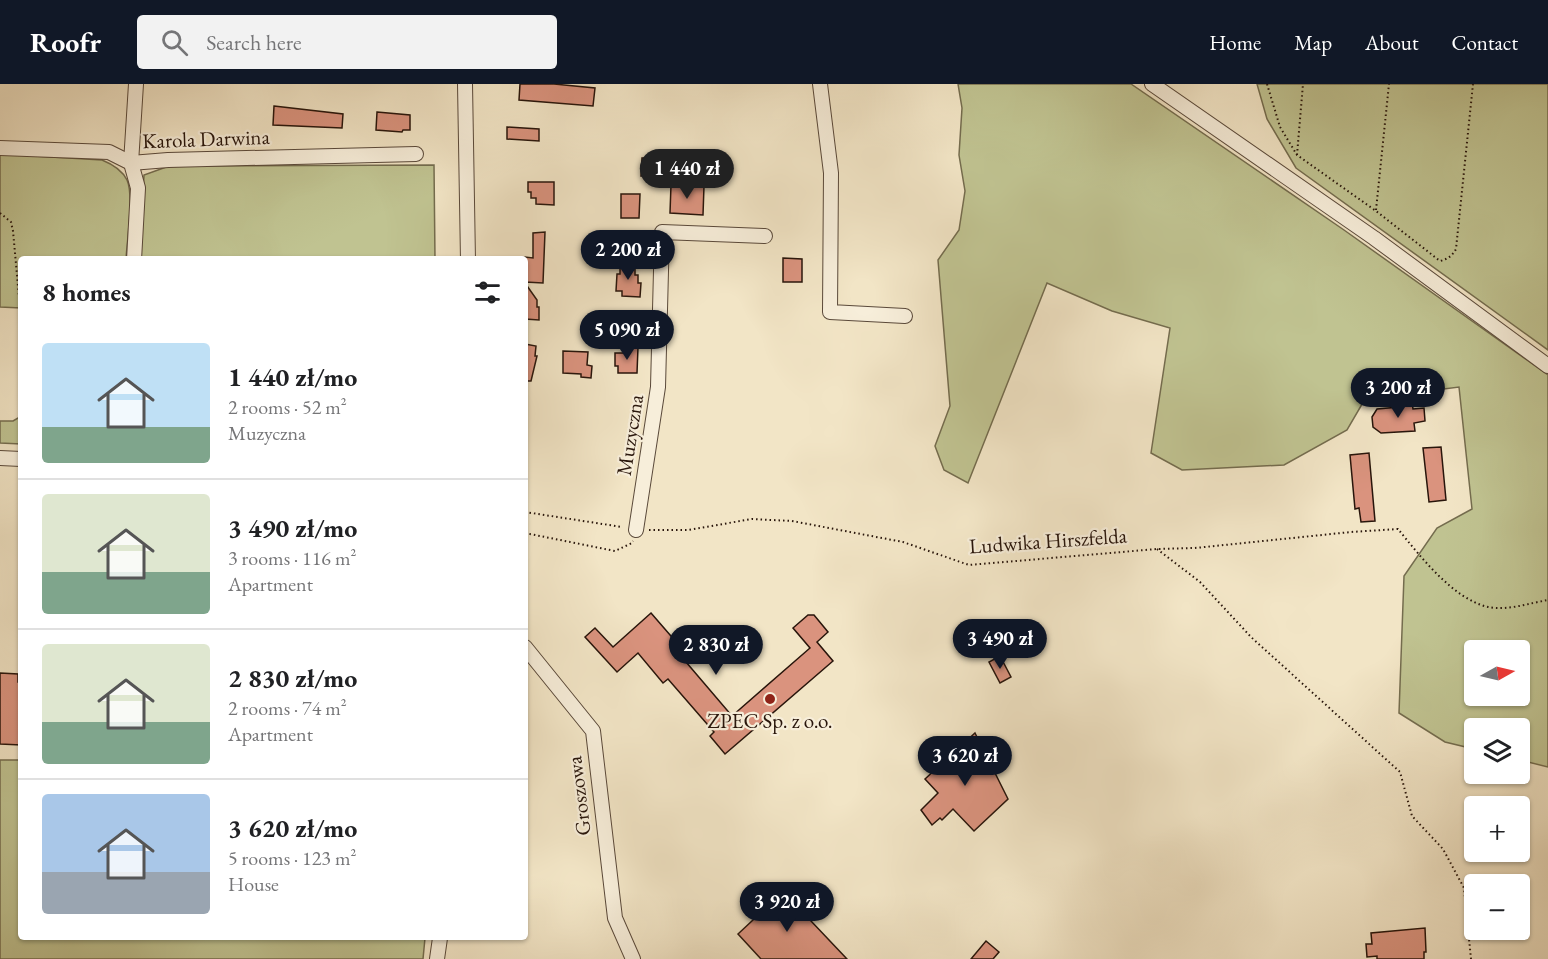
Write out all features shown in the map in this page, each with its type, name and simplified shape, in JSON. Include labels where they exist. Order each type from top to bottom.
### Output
[{"type":"street","points":[[134,256],[138,188],[131,163],[136,84]]},
{"type":"street","points":[[465,84],[468,256]]},
{"type":"street","points":[[820,84],[831,173],[830,312],[905,316]]},
{"type":"street","points":[[1152,84],[1374,238],[1548,366]]},
{"type":"street","name":"Karola Darwina","points":[[0,148],[109,152],[131,163],[416,153]]},
{"type":"street","name":"Muzyczna","points":[[636,530],[658,387],[662,232],[765,236]]},
{"type":"street","points":[[0,458],[18,459]]},
{"type":"street","name":"Groszowa","points":[[528,651],[592,731],[615,918],[633,959]]},
{"type":"street","points":[[437,959],[440,940]]},
{"type":"path","points":[[1267,84],[1280,127],[1297,156],[1376,211],[1440,261],[1447,260],[1456,249],[1473,84]]},
{"type":"path","points":[[1297,156],[1303,84]]},
{"type":"path","points":[[1376,211],[1389,84]]},
{"type":"path","points":[[0,213],[11,222],[18,286]]},
{"type":"path","name":"Ludwika Hirszfelda","points":[[528,512],[636,530],[688,531],[752,519],[792,521],[903,542],[969,565],[1157,549],[1196,548],[1351,532],[1398,530],[1430,568],[1455,590],[1477,602],[1488,607],[1501,608],[1548,600]]},
{"type":"path","points":[[528,534],[615,550],[632,543],[636,530]]},
{"type":"path","points":[[1157,549],[1200,582],[1251,637],[1400,772],[1412,816],[1443,849],[1464,888],[1471,959]]},
{"type":"green space","points":[[958,84],[1131,84],[1344,230],[1548,375],[1548,767],[1530,762],[1530,718],[1464,718],[1464,747],[1445,742],[1399,713],[1404,576],[1437,528],[1472,509],[1459,387],[1365,399],[1347,430],[1284,465],[1182,470],[1151,453],[1170,328],[1112,311],[1047,283],[968,483],[944,470],[935,446],[950,406],[938,260],[959,230],[965,191],[959,155],[962,108]]},
{"type":"green space","points":[[1257,84],[1548,84],[1548,350],[1296,168],[1267,119]]},
{"type":"green space","points":[[0,154],[102,160],[120,170],[127,180],[130,196],[126,256],[18,256],[18,308],[0,307]]},
{"type":"green space","points":[[434,165],[435,256],[139,256],[144,175],[169,166]]},
{"type":"green space","points":[[18,418],[18,444],[0,443],[0,421],[13,421]]},
{"type":"green space","points":[[0,760],[18,760],[18,940],[425,940],[423,959],[0,959]]},
{"type":"building","points":[[520,84],[554,84],[595,88],[593,106],[519,100]]},
{"type":"building","points":[[274,106],[343,114],[342,128],[273,125]]},
{"type":"building","points":[[377,112],[410,115],[410,130],[402,132],[376,130]]},
{"type":"building","points":[[507,127],[539,129],[539,141],[507,139]]},
{"type":"building","points":[[642,158],[655,158],[654,176],[641,176]]},
{"type":"building","points":[[528,182],[554,182],[554,205],[536,204],[536,198],[531,198],[531,192],[528,192]]},
{"type":"building","points":[[671,185],[704,186],[703,215],[670,213]]},
{"type":"building","points":[[621,194],[640,194],[639,218],[621,218]]},
{"type":"building","points":[[545,232],[543,283],[528,282],[528,257],[533,258],[533,233]]},
{"type":"building","points":[[783,258],[802,259],[802,282],[783,282]]},
{"type":"building","points":[[620,264],[635,264],[635,275],[638,275],[638,283],[641,283],[640,297],[622,296],[622,291],[616,291]]},
{"type":"building","points":[[528,287],[537,300],[539,320],[528,319]]},
{"type":"building","points":[[528,345],[536,346],[535,356],[537,356],[531,381],[528,381]]},
{"type":"building","points":[[625,347],[638,347],[637,373],[618,373],[618,366],[615,366],[615,353],[624,353]]},
{"type":"building","points":[[563,351],[588,352],[587,365],[592,366],[591,378],[581,377],[581,374],[563,373]]},
{"type":"building","points":[[1412,402],[1413,409],[1424,408],[1425,421],[1414,423],[1415,431],[1381,433],[1373,427],[1372,417],[1377,409],[1399,407],[1399,403]]},
{"type":"building","points":[[1441,447],[1446,500],[1429,502],[1423,448]]},
{"type":"building","points":[[1369,453],[1375,521],[1361,522],[1359,508],[1355,509],[1350,455]]},
{"type":"building","name":"ZPEC Sp. z o.o.","points":[[651,613],[690,658],[686,662],[732,716],[810,648],[793,628],[808,615],[814,615],[828,632],[817,642],[833,661],[725,754],[710,736],[714,732],[668,679],[663,683],[638,653],[617,672],[585,637],[595,628],[613,647]]},
{"type":"building","points":[[1000,656],[1011,677],[1000,683],[989,662]]},
{"type":"building","points":[[0,673],[18,674],[18,745],[0,744]]},
{"type":"building","points":[[975,733],[1008,799],[974,831],[953,809],[942,820],[940,818],[932,825],[921,810],[938,793],[925,779]]},
{"type":"building","points":[[778,887],[847,959],[761,959],[738,934],[769,905],[764,900]]},
{"type":"building","points":[[1425,928],[1424,959],[1367,957],[1366,944],[1372,944],[1371,933]]},
{"type":"building","points":[[986,941],[999,952],[993,959],[971,959]]},
{"type":"place","name":"ZPEC Sp. z o.o.","points":[[770,699]]}]
